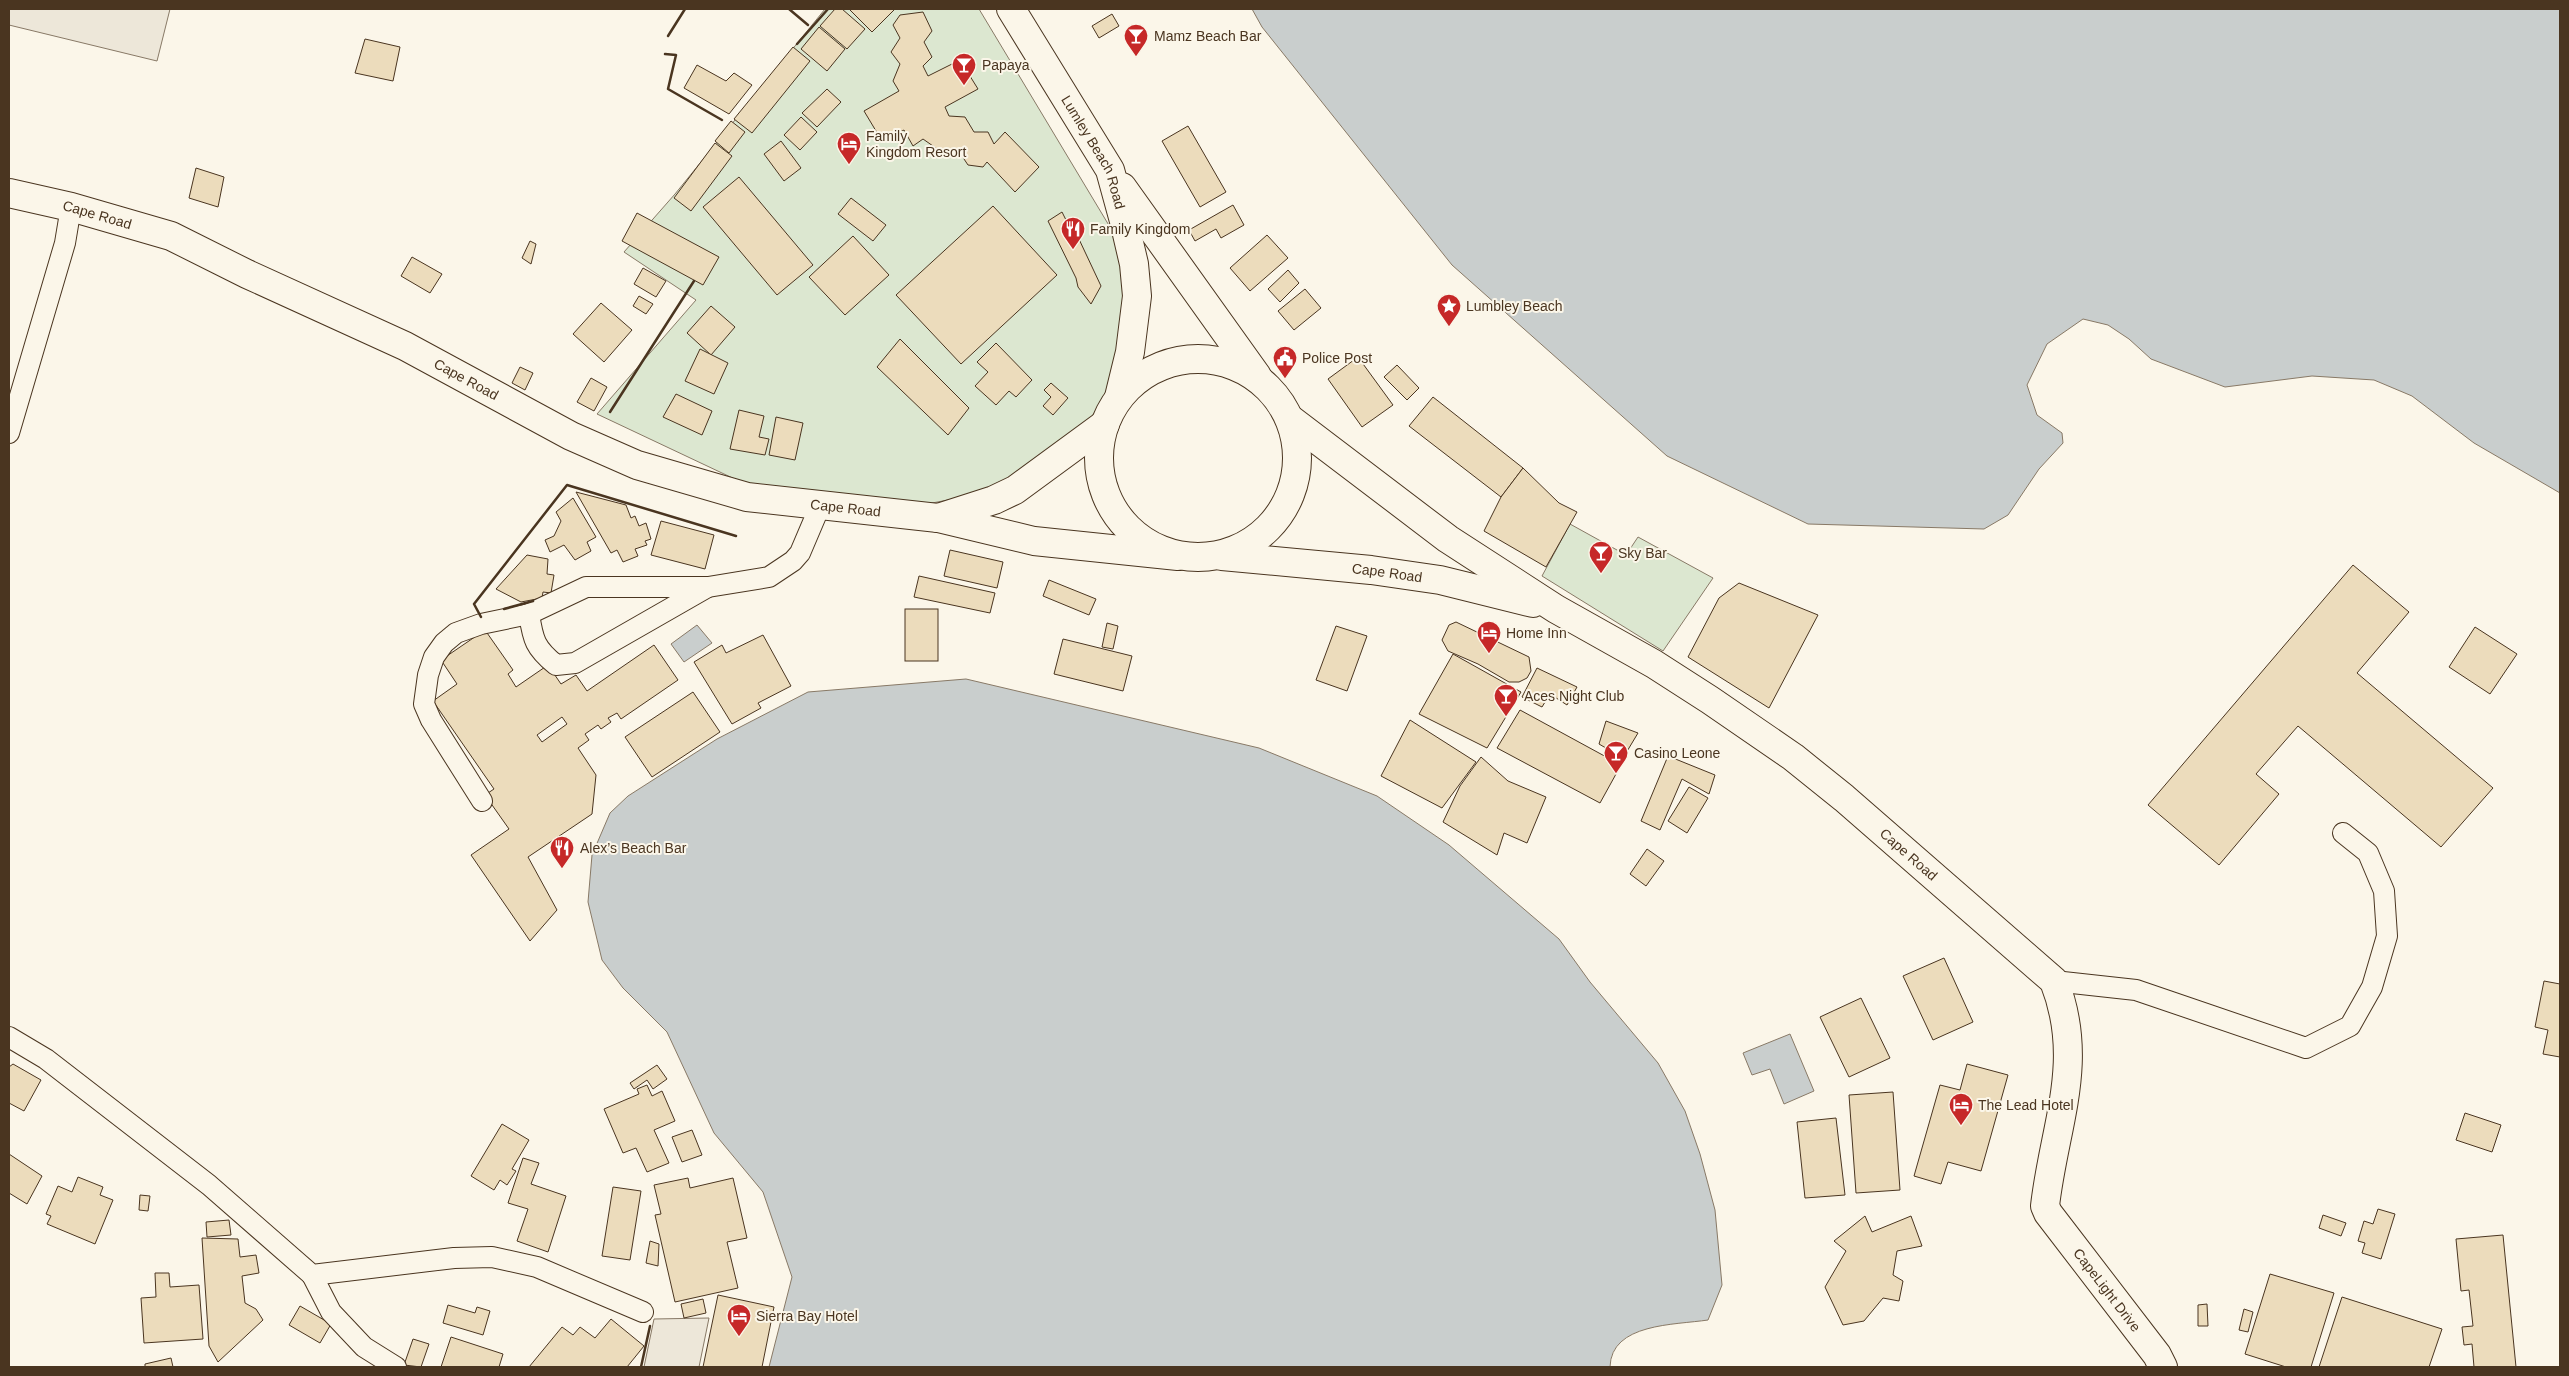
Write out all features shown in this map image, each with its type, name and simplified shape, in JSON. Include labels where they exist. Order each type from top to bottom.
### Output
[{"type":"main road","name":"Lumley Beach Road","points":[[1012,9],[1110,170],[1134,264],[1137,296],[1132,343],[1119,398]]},
{"type":"main road","points":[[1110,170],[1259,379],[1277,397],[1290,419],[1298,454],[1294,489],[1276,520],[1250,543],[1216,556]]},
{"type":"main road","name":"Cape Road","points":[[9,193],[71,207],[171,236],[247,274],[398,342],[571,436],[637,465],[747,497],[938,518],[1034,541],[1178,556],[1216,556],[1370,570],[1440,580],[1556,609]]},
{"type":"main road","points":[[1178,556],[1151,545],[1128,528],[1111,506],[1101,479],[1099,451],[1105,424],[1119,398],[1149,372],[1186,359],[1224,362],[1259,379]]},
{"type":"main road","name":"Cape Road","points":[[1290,419],[1448,540],[1556,609],[1654,664],[1793,757],[1851,804],[2054,981],[2064,1007],[2068,1034],[2068,1064],[2059,1135],[2045,1203],[2048,1213]]},
{"type":"main road","points":[[938,518],[994,500],[1015,490],[1105,424]]},
{"type":"main road","points":[[1440,580],[1448,540]]},
{"type":"main road","name":"CapeLight Drive","points":[[2048,1213],[2157,1355],[2163,1367]]},
{"type":"street","points":[[9,433],[65,243],[71,207]]},
{"type":"street","points":[[482,801],[431,720],[424,704],[424,688],[434,657],[444,643],[456,633],[480,624],[529,614],[586,587],[708,587],[769,577],[793,561],[800,553],[820,506]]},
{"type":"street","points":[[529,614],[534,643],[543,655],[556,665],[575,663],[708,587]]},
{"type":"street","points":[[2054,981],[2136,990],[2306,1048],[2350,1026],[2372,987],[2386,936],[2384,891],[2368,853],[2342,833]]},
{"type":"street","points":[[9,1037],[46,1059],[209,1185],[312,1275],[331,1312],[364,1347],[396,1367]]},
{"type":"street","points":[[312,1275],[454,1258],[492,1258],[537,1267],[642,1312]]},
{"type":"green space","points":[[825,9],[979,9],[1143,282],[1105,413],[1005,489],[901,509],[758,490],[597,414],[696,300],[624,252],[675,194]]},
{"type":"green space","points":[[1570,524],[1626,555],[1638,537],[1713,578],[1663,651],[1542,576]]},
{"type":"shaded area","points":[[9,9],[170,9],[157,61],[9,25]]},
{"type":"shaded area","points":[[1252,9],[2560,9],[2560,493],[2474,443],[2412,396],[2374,380],[2312,376],[2225,387],[2151,359],[2129,339],[2108,325],[2083,319],[2047,344],[2027,385],[2037,415],[2062,433],[2063,443],[2039,469],[2008,515],[1984,529],[1808,524],[1667,456],[1452,265],[1262,27]]},
{"type":"shaded area","points":[[697,625],[712,643],[684,662],[671,644]]},
{"type":"shaded area","points":[[966,679],[1259,748],[1377,796],[1449,845],[1559,939],[1590,982],[1658,1063],[1685,1111],[1700,1154],[1715,1210],[1722,1285],[1708,1320],[1663,1325],[1633,1334],[1621,1342],[1613,1353],[1610,1367],[769,1367],[792,1277],[763,1192],[714,1133],[667,1032],[623,988],[602,960],[588,902],[592,855],[610,813],[628,796],[717,739],[808,692]]},
{"type":"shaded area","points":[[1790,1034],[1814,1091],[1784,1104],[1770,1069],[1752,1075],[1743,1053]]},
{"type":"shaded area","points":[[709,1318],[699,1367],[644,1367],[654,1319]]},
{"type":"building","points":[[835,9],[842,9],[865,29],[847,49],[820,26]]},
{"type":"building","points":[[849,9],[895,9],[872,32]]},
{"type":"building","points":[[923,12],[932,31],[924,42],[932,57],[923,66],[928,76],[960,60],[978,89],[945,107],[949,116],[965,117],[974,132],[988,132],[994,144],[1005,132],[1039,167],[1015,192],[987,162],[983,167],[968,165],[958,150],[943,153],[923,139],[913,146],[904,130],[882,141],[864,111],[899,91],[893,81],[900,64],[891,52],[900,38],[893,25],[900,15]]},
{"type":"building","points":[[1112,14],[1119,26],[1099,38],[1092,26]]},
{"type":"building","points":[[819,27],[845,49],[827,71],[801,49]]},
{"type":"building","points":[[365,39],[400,47],[393,81],[355,73]]},
{"type":"building","points":[[793,47],[810,61],[752,133],[734,119]]},
{"type":"building","points":[[697,65],[726,81],[734,73],[752,85],[729,114],[684,88]]},
{"type":"building","points":[[827,89],[841,102],[817,127],[802,113]]},
{"type":"building","points":[[801,117],[817,132],[800,150],[784,135]]},
{"type":"building","points":[[731,121],[745,132],[729,153],[715,141]]},
{"type":"building","points":[[1188,126],[1226,192],[1200,207],[1162,141]]},
{"type":"building","points":[[781,141],[801,168],[784,181],[764,154]]},
{"type":"building","points":[[715,143],[732,156],[691,211],[674,198]]},
{"type":"building","points":[[196,168],[224,177],[218,207],[189,198]]},
{"type":"building","points":[[739,177],[813,265],[777,295],[703,207]]},
{"type":"building","points":[[851,198],[886,225],[873,241],[838,214]]},
{"type":"building","points":[[1233,205],[1244,225],[1221,238],[1216,229],[1195,241],[1189,230]]},
{"type":"building","points":[[993,206],[1057,275],[961,364],[896,295]]},
{"type":"building","name":"Family Kingdom","points":[[1062,212],[1067,222],[1070,220],[1101,286],[1091,304],[1078,287],[1076,278],[1048,221]]},
{"type":"building","points":[[637,213],[719,257],[703,285],[622,241]]},
{"type":"building","points":[[1267,235],[1288,258],[1250,291],[1230,268]]},
{"type":"building","points":[[853,236],[889,275],[845,315],[809,277]]},
{"type":"building","points":[[530,241],[536,244],[531,264],[522,258]]},
{"type":"building","points":[[412,257],[442,274],[430,293],[401,276]]},
{"type":"building","points":[[643,268],[666,281],[656,297],[634,284]]},
{"type":"building","points":[[1288,270],[1299,283],[1280,302],[1268,289]]},
{"type":"building","points":[[1305,289],[1321,308],[1294,330],[1278,311]]},
{"type":"building","points":[[639,296],[653,304],[646,314],[633,306]]},
{"type":"building","points":[[601,303],[632,330],[604,362],[573,334]]},
{"type":"building","points":[[711,306],[735,327],[711,355],[687,333]]},
{"type":"building","points":[[900,339],[969,408],[948,435],[877,367]]},
{"type":"building","points":[[996,343],[1032,380],[1016,397],[1009,391],[996,405],[975,386],[988,372],[977,362]]},
{"type":"building","points":[[700,349],[728,363],[714,394],[685,381]]},
{"type":"building","points":[[1358,357],[1393,405],[1362,427],[1328,379]]},
{"type":"building","points":[[1397,365],[1419,388],[1407,400],[1384,377]]},
{"type":"building","points":[[520,367],[533,373],[525,390],[512,383]]},
{"type":"building","points":[[591,378],[607,387],[594,411],[577,402]]},
{"type":"building","points":[[1051,383],[1068,398],[1053,415],[1043,406],[1051,397],[1044,390]]},
{"type":"building","points":[[676,394],[712,411],[702,435],[663,417]]},
{"type":"building","points":[[1433,397],[1523,468],[1501,497],[1409,426]]},
{"type":"building","points":[[739,410],[764,416],[759,437],[769,439],[765,455],[730,449]]},
{"type":"building","points":[[776,417],[803,423],[795,460],[769,455]]},
{"type":"building","points":[[1523,468],[1559,503],[1577,512],[1546,567],[1484,531],[1501,497]]},
{"type":"building","points":[[576,492],[626,505],[631,518],[635,516],[639,526],[646,523],[651,539],[645,541],[647,545],[635,549],[638,556],[623,562],[617,550],[611,553]]},
{"type":"building","points":[[573,498],[596,537],[587,542],[591,551],[575,560],[564,545],[550,552],[545,540],[554,536],[561,521],[556,512]]},
{"type":"building","points":[[661,521],[714,535],[705,569],[651,555]]},
{"type":"building","points":[[950,550],[1003,562],[997,588],[944,576]]},
{"type":"building","points":[[527,555],[548,559],[547,574],[554,575],[551,593],[543,592],[542,598],[521,602],[496,589]]},
{"type":"building","points":[[2353,565],[2409,612],[2357,673],[2493,788],[2441,847],[2298,726],[2256,774],[2279,794],[2219,865],[2148,805]]},
{"type":"building","points":[[919,576],[995,593],[990,613],[914,597]]},
{"type":"building","points":[[1049,580],[1096,599],[1089,615],[1043,596]]},
{"type":"building","points":[[1739,583],[1818,615],[1769,708],[1688,657],[1719,598]]},
{"type":"building","points":[[905,609],[938,609],[938,661],[905,661]]},
{"type":"building","name":"Home Inn","points":[[1456,622],[1529,657],[1531,671],[1527,678],[1519,682],[1509,682],[1478,664],[1448,651],[1442,640],[1449,625]]},
{"type":"building","points":[[1107,623],[1118,626],[1113,649],[1102,647]]},
{"type":"building","points":[[1336,626],[1367,636],[1347,691],[1316,680]]},
{"type":"building","points":[[2475,627],[2517,654],[2490,694],[2449,667]]},
{"type":"building","points":[[485,630],[513,670],[508,674],[516,687],[548,665],[561,684],[576,675],[587,691],[654,645],[678,680],[621,719],[617,713],[608,718],[611,722],[601,729],[598,725],[585,734],[589,740],[578,748],[596,775],[592,814],[528,857],[557,910],[530,941],[471,855],[509,829],[485,795],[494,789],[433,701],[457,684],[441,660]],"holes":[[[562,717],[567,724],[542,742],[537,735]]]},
{"type":"building","points":[[763,635],[791,686],[758,703],[761,708],[732,724],[694,662],[722,645],[726,653]]},
{"type":"building","points":[[1063,639],[1132,656],[1123,691],[1054,674]]},
{"type":"building","points":[[1453,654],[1521,692],[1487,748],[1419,714]]},
{"type":"building","points":[[1537,668],[1577,687],[1567,705],[1550,694],[1542,707],[1522,697]]},
{"type":"building","points":[[693,692],[720,732],[652,777],[625,737]]},
{"type":"building","points":[[1520,710],[1621,765],[1600,803],[1497,748]]},
{"type":"building","points":[[1410,720],[1476,762],[1442,808],[1381,776]]},
{"type":"building","points":[[1606,721],[1638,733],[1623,758],[1599,744]]},
{"type":"building","points":[[1668,756],[1715,775],[1709,794],[1682,779],[1660,830],[1641,821]]},
{"type":"building","points":[[1481,757],[1508,781],[1546,797],[1527,843],[1504,833],[1497,855],[1443,822],[1460,786]]},
{"type":"building","points":[[1689,787],[1708,798],[1687,833],[1668,821]]},
{"type":"building","points":[[1647,849],[1664,861],[1646,886],[1630,874]]},
{"type":"building","points":[[1944,958],[1973,1022],[1933,1040],[1903,976]]},
{"type":"building","points":[[2544,981],[2560,984],[2560,1057],[2543,1054],[2548,1030],[2535,1027]]},
{"type":"building","points":[[1861,998],[1890,1058],[1849,1077],[1820,1017]]},
{"type":"building","points":[[13,1064],[41,1080],[24,1111],[9,1103],[9,1067]]},
{"type":"building","name":"The Lead Hotel","points":[[1967,1064],[2008,1075],[1981,1171],[1948,1162],[1941,1184],[1914,1176],[1940,1085],[1960,1090]]},
{"type":"building","points":[[657,1065],[667,1079],[653,1089],[647,1080],[634,1089],[630,1083]]},
{"type":"building","points":[[647,1085],[652,1096],[662,1091],[675,1121],[654,1130],[669,1163],[647,1172],[636,1148],[623,1153],[604,1109],[639,1094],[637,1089]]},
{"type":"building","points":[[1893,1092],[1900,1190],[1856,1193],[1849,1095]]},
{"type":"building","points":[[2465,1113],[2501,1125],[2492,1152],[2456,1140]]},
{"type":"building","points":[[1836,1118],[1845,1195],[1805,1198],[1797,1122]]},
{"type":"building","points":[[502,1124],[529,1140],[512,1169],[516,1171],[507,1185],[500,1180],[494,1190],[471,1176]]},
{"type":"building","points":[[692,1130],[702,1155],[682,1162],[672,1137]]},
{"type":"building","points":[[9,1154],[42,1176],[27,1204],[9,1193]]},
{"type":"building","points":[[523,1158],[539,1163],[531,1184],[566,1196],[548,1252],[517,1241],[528,1209],[508,1203]]},
{"type":"building","points":[[78,1177],[103,1187],[100,1195],[113,1200],[95,1244],[47,1224],[51,1216],[46,1214],[58,1186],[72,1192]]},
{"type":"building","points":[[688,1178],[690,1188],[733,1178],[747,1238],[727,1242],[738,1288],[675,1302],[655,1215],[661,1214],[654,1185]]},
{"type":"building","points":[[613,1187],[641,1191],[630,1260],[602,1256]]},
{"type":"building","points":[[140,1195],[150,1196],[148,1211],[139,1210]]},
{"type":"building","points":[[2378,1209],[2395,1214],[2381,1259],[2362,1253],[2365,1243],[2358,1241],[2364,1221],[2373,1224]]},
{"type":"building","points":[[2323,1215],[2346,1223],[2341,1236],[2319,1228]]},
{"type":"building","points":[[1865,1216],[1872,1232],[1911,1216],[1922,1246],[1897,1251],[1893,1275],[1903,1281],[1899,1301],[1883,1298],[1864,1321],[1843,1325],[1825,1287],[1846,1251],[1834,1241]]},
{"type":"building","points":[[229,1220],[231,1235],[207,1237],[206,1222]]},
{"type":"building","points":[[2503,1235],[2516,1367],[2474,1367],[2472,1344],[2464,1345],[2462,1327],[2473,1326],[2469,1290],[2461,1291],[2456,1239]]},
{"type":"building","points":[[202,1238],[238,1239],[240,1257],[256,1255],[259,1273],[242,1276],[245,1303],[256,1309],[263,1320],[218,1362],[209,1346]]},
{"type":"building","points":[[650,1241],[659,1244],[658,1266],[646,1263]]},
{"type":"building","points":[[155,1273],[169,1273],[170,1287],[199,1285],[203,1339],[144,1343],[141,1298],[156,1297]]},
{"type":"building","points":[[2270,1274],[2334,1293],[2311,1367],[2286,1367],[2245,1354]]},
{"type":"building","name":"Sierra Bay Hotel","points":[[718,1295],[774,1307],[762,1367],[703,1367]]},
{"type":"building","points":[[2342,1297],[2442,1329],[2429,1367],[2319,1367]]},
{"type":"building","points":[[703,1299],[706,1313],[684,1318],[681,1304]]},
{"type":"building","points":[[2207,1304],[2208,1326],[2198,1326],[2198,1305]]},
{"type":"building","points":[[448,1305],[475,1313],[477,1307],[490,1311],[483,1335],[443,1323]]},
{"type":"building","points":[[300,1306],[331,1324],[320,1343],[289,1325]]},
{"type":"building","points":[[2244,1309],[2253,1312],[2248,1332],[2239,1330]]},
{"type":"building","points":[[611,1319],[644,1346],[627,1367],[529,1367],[562,1327],[573,1335],[580,1327],[595,1338]]},
{"type":"building","points":[[451,1337],[503,1354],[499,1367],[441,1367]]},
{"type":"building","points":[[413,1339],[429,1344],[421,1367],[404,1365]]},
{"type":"building","points":[[171,1358],[173,1367],[145,1367],[145,1364]]},
{"type":"wall","points":[[668,36],[685,9]]},
{"type":"wall","points":[[789,9],[808,25]]},
{"type":"wall","points":[[797,44],[828,9]]},
{"type":"wall","points":[[665,54],[676,55],[668,89],[722,120]]},
{"type":"wall","points":[[610,412],[694,281]]},
{"type":"wall","points":[[481,617],[474,604],[567,485],[736,536]]},
{"type":"wall","points":[[504,609],[533,601]]},
{"type":"wall","points":[[641,1367],[650,1326]]},
{"type":"place","name":"Mamz Beach Bar","points":[[1136,57]]},
{"type":"place","name":"Papaya","points":[[964,86]]},
{"type":"place","name":"Family Kingdom Resort","points":[[849,165]]},
{"type":"place","name":"Family Kingdom","points":[[1073,250]]},
{"type":"place","name":"Lumbley Beach","points":[[1449,327]]},
{"type":"place","name":"Police Post","points":[[1285,379]]},
{"type":"place","name":"Sky Bar","points":[[1601,574]]},
{"type":"place","name":"Home Inn","points":[[1489,654]]},
{"type":"place","name":"Aces Night Club","points":[[1506,717]]},
{"type":"place","name":"Casino Leone","points":[[1616,774]]},
{"type":"place","name":"Alex’s Beach Bar","points":[[562,869]]},
{"type":"place","name":"The Lead Hotel","points":[[1961,1126]]},
{"type":"place","name":"Sierra Bay Hotel","points":[[739,1337]]}]
